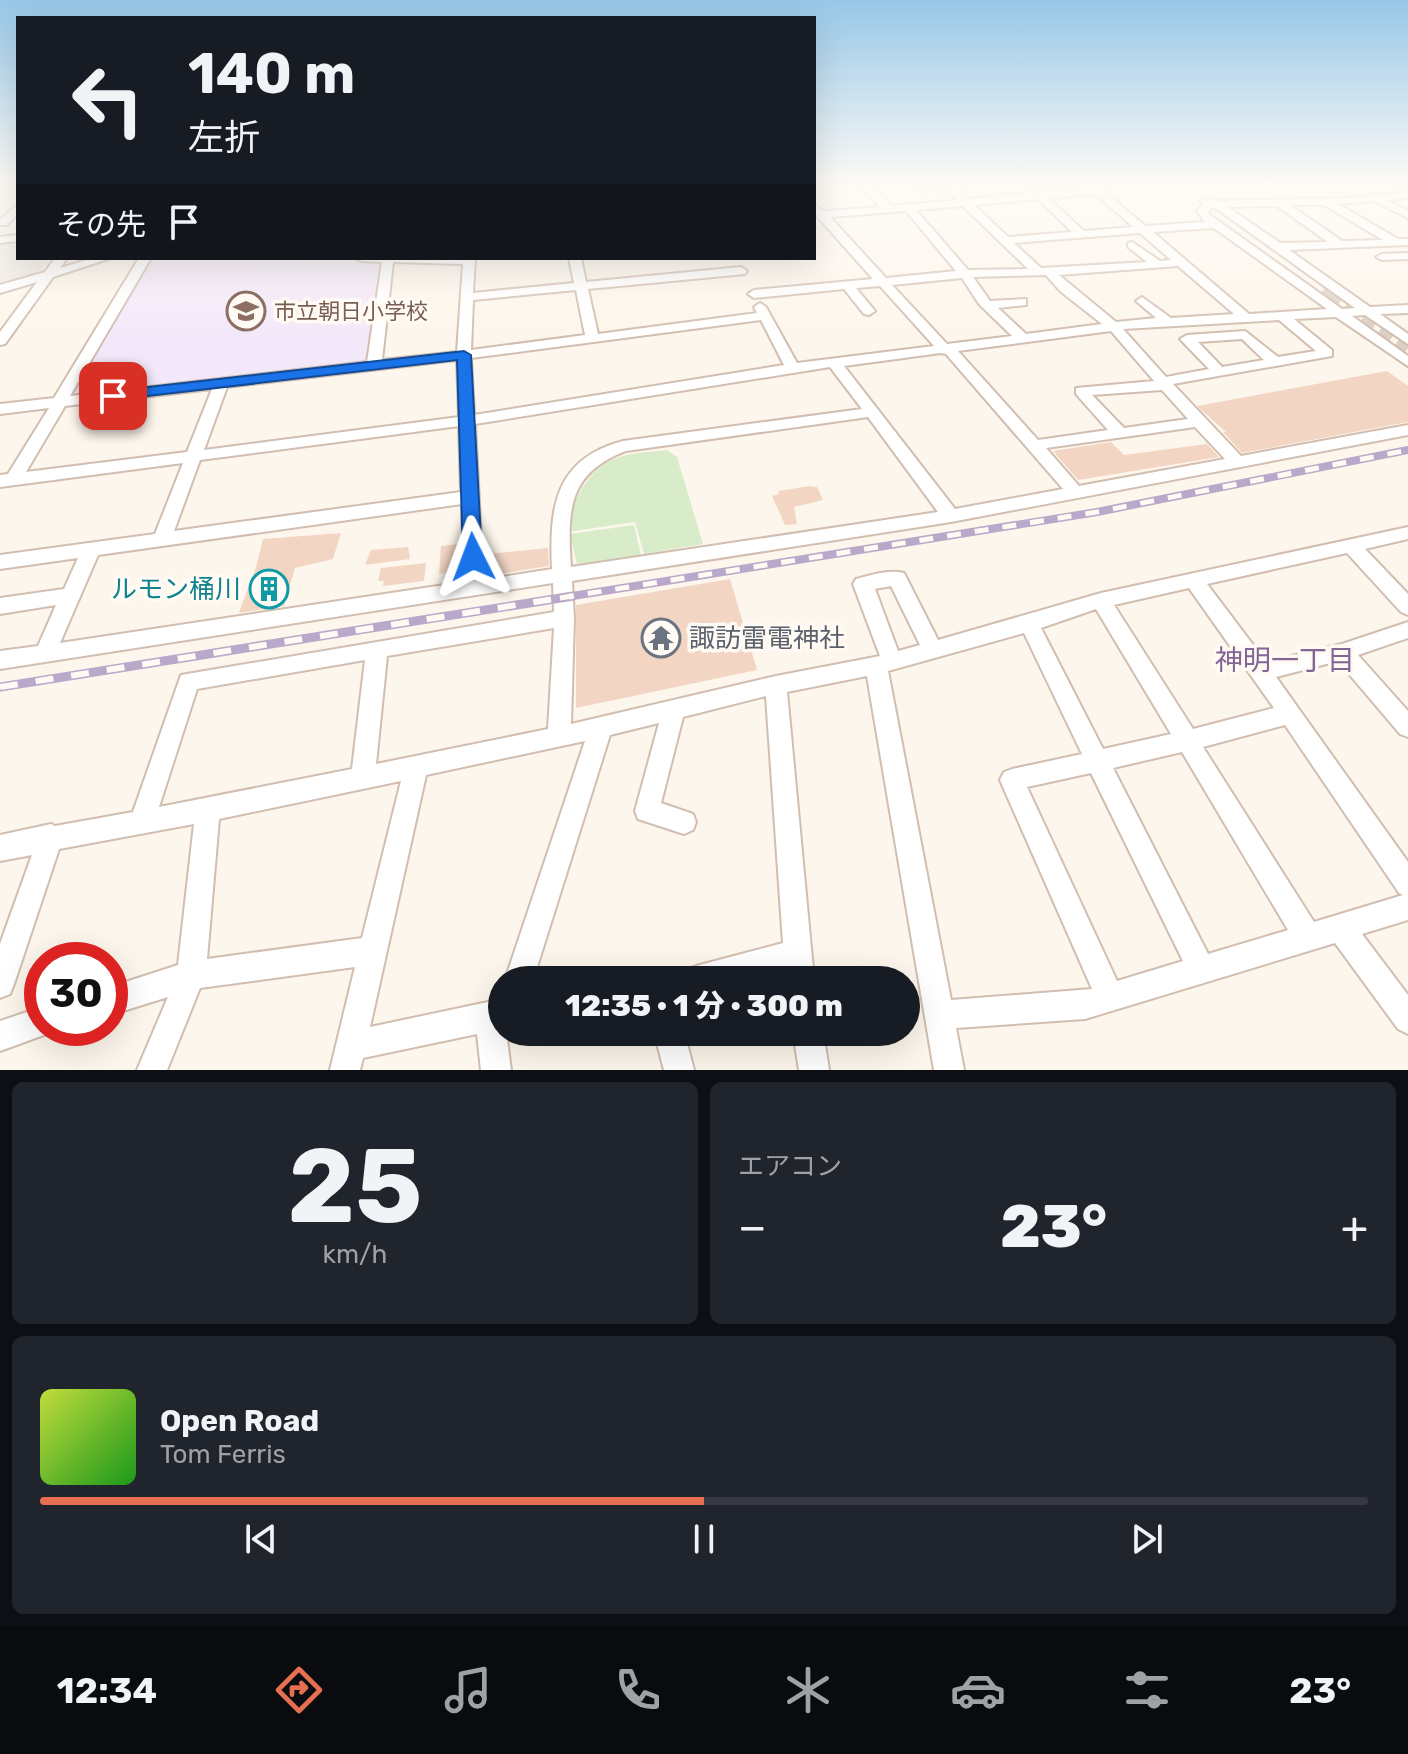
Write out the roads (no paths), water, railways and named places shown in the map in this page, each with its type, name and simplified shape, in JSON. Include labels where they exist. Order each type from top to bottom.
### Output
[{"type":"street","points":[[833,236],[948,350],[1075,492]]},
{"type":"street","points":[[933,236],[987,305],[1024,340]]},
{"type":"street","points":[[1002,236],[1114,327],[1237,462]]},
{"type":"street","points":[[1006,240],[1057,236]]},
{"type":"street","points":[[1151,236],[1245,317]]},
{"type":"street","points":[[1234,236],[1408,362]]},
{"type":"street","points":[[1252,236],[1324,289]]},
{"type":"street","points":[[1258,236],[1408,340]]},
{"type":"street","points":[[1329,236],[1339,244]]},
{"type":"street","points":[[1275,247],[1404,244]]},
{"type":"street","points":[[1132,245],[1157,264]]},
{"type":"street","points":[[1382,257],[1408,256]]},
{"type":"street","points":[[0,341],[60,260]]},
{"type":"street","points":[[0,289],[99,260]]},
{"type":"street","points":[[7,480],[59,402],[144,260]]},
{"type":"street","points":[[374,365],[388,260]]},
{"type":"street","points":[[469,260],[464,355],[465,421],[474,587]]},
{"type":"street","points":[[576,260],[592,338]]},
{"type":"street","points":[[733,260],[793,368]]},
{"type":"street","points":[[754,294],[965,274],[1099,270],[1182,262]]},
{"type":"street","points":[[821,270],[869,311]]},
{"type":"street","points":[[467,297],[741,271]]},
{"type":"street","points":[[1142,301],[1167,321]]},
{"type":"street","points":[[987,305],[1022,302]]},
{"type":"street","points":[[7,480],[465,421],[793,368],[1114,327],[1167,321],[1408,309]]},
{"type":"street","points":[[1120,433],[1081,391],[1162,383],[1327,353],[1281,315]]},
{"type":"street","points":[[0,409],[765,316]]},
{"type":"street","points":[[1219,372],[1187,339],[1245,335],[1275,362]]},
{"type":"street","points":[[835,364],[951,516]]},
{"type":"street","points":[[162,540],[221,383]]},
{"type":"street","points":[[559,737],[564,618],[563,513],[566,488],[579,470],[597,456],[623,446],[874,412]]},
{"type":"street","points":[[1034,445],[1199,422]]},
{"type":"street","points":[[0,660],[951,516],[1408,430]]},
{"type":"street","points":[[0,562],[470,497]]},
{"type":"street","points":[[0,848],[51,836],[208,810],[559,737],[776,685],[884,664],[1029,624],[1101,600],[1192,578],[1408,533]]},
{"type":"street","points":[[1349,544],[1408,607]]},
{"type":"street","points":[[45,653],[91,550]]},
{"type":"street","points":[[933,650],[897,578],[863,584],[884,664],[949,1070]]},
{"type":"street","points":[[1192,578],[1408,884]]},
{"type":"street","points":[[0,606],[70,596]]},
{"type":"street","points":[[1101,600],[1306,935]]},
{"type":"street","points":[[142,822],[189,681],[564,618]]},
{"type":"street","points":[[1029,624],[1202,971]]},
{"type":"street","points":[[1261,672],[1342,652],[1408,630]]},
{"type":"street","points":[[363,776],[377,650]]},
{"type":"street","points":[[1342,652],[1408,727]]},
{"type":"street","points":[[776,685],[798,966]]},
{"type":"street","points":[[674,710],[647,811],[684,822]]},
{"type":"street","points":[[1110,997],[1012,780],[1187,741],[1290,714]]},
{"type":"street","points":[[524,966],[601,727]]},
{"type":"street","points":[[417,765],[349,1057],[488,1017]]},
{"type":"street","points":[[152,1070],[191,975],[208,810]]},
{"type":"street","points":[[0,984],[51,836]]},
{"type":"street","points":[[939,1015],[1085,1005],[1202,971],[1306,935],[1408,907]]},
{"type":"street","points":[[1339,926],[1408,1019]]},
{"type":"street","points":[[128,995],[191,975],[372,951]]},
{"type":"street","points":[[0,1036],[24,1028]]},
{"type":"street","points":[[496,1046],[496,1070]]},
{"type":"street","points":[[673,1046],[679,1070]]},
{"type":"street","points":[[810,1046],[814,1070]]},
{"type":"tunnel","points":[[1324,289],[1332,295]]},
{"type":"tunnel","points":[[1329,293],[1408,348]]},
{"type":"railway","points":[[560,598],[1097,512],[1408,450]]},
{"type":"railway","points":[[0,687],[573,596]]},
{"type":"place","name":"市立朝日小学校","points":[[246,311]]},
{"type":"place","name":"ルモン桶川","points":[[269,589]]},
{"type":"place","name":"諏訪雷電神社","points":[[661,638]]},
{"type":"district","name":"神明一丁目","points":[[1285,660]]}]
